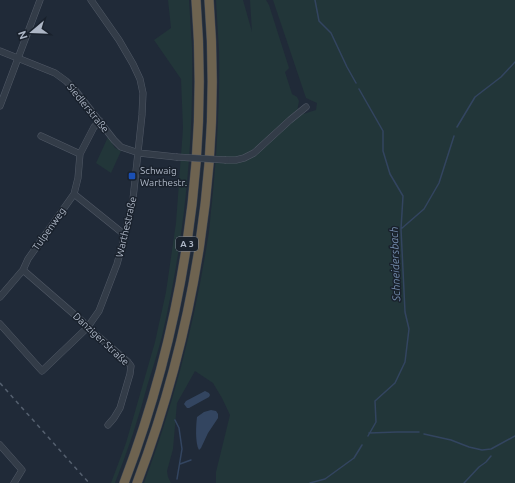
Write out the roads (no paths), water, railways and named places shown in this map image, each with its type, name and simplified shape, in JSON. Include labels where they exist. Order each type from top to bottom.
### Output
[{"type":"highway","name":"A 3","points":[[124,483],[147,417],[165,351],[187,244],[194,192],[198,134],[200,70],[196,0]]},
{"type":"highway","name":"A 3","points":[[137,483],[145,464],[171,380],[196,267],[203,226],[209,168],[212,105],[209,0]]},
{"type":"street","points":[[0,106],[40,0]]},
{"type":"street","name":"Warthestraße","points":[[0,324],[42,371],[87,328],[99,311],[117,264],[133,199],[143,93],[140,79],[134,64],[91,0]]},
{"type":"street","name":"Siedlerstraße","points":[[0,51],[55,73],[66,81],[75,90],[114,140],[121,147],[138,154],[226,160],[244,158],[254,153],[306,106]]},
{"type":"street","name":"Tulpenweg","points":[[0,297],[23,270],[28,260],[74,194],[78,178],[80,154],[94,127],[100,121]]},
{"type":"street","points":[[41,136],[80,154]]},
{"type":"street","points":[[74,194],[125,235]]},
{"type":"street","name":"Danziger Straße","points":[[23,270],[131,366],[120,408],[108,425]]},
{"type":"street","points":[[0,445],[22,470],[14,483]]},
{"type":"water","points":[[205,391],[209,393],[209,397],[187,408],[184,404],[186,401]]},
{"type":"water","points":[[211,410],[216,411],[218,418],[199,450],[196,439],[197,417],[204,412]]},
{"type":"waterway","name":"Schneidersbach","points":[[315,0],[319,21],[331,33],[356,83]]},
{"type":"waterway","points":[[457,127],[475,97],[501,77],[515,62]]},
{"type":"waterway","name":"Schneidersbach","points":[[359,89],[383,131],[383,151],[390,174],[403,196],[401,229],[405,312],[409,329],[405,362],[395,383],[375,401],[376,422],[368,436]]},
{"type":"waterway","points":[[401,229],[424,209],[439,183],[454,136]]},
{"type":"waterway","points":[[175,420],[179,428],[182,449],[177,479]]},
{"type":"waterway","points":[[369,433],[419,432]]},
{"type":"waterway","points":[[424,434],[451,440],[482,450],[491,449],[515,436]]},
{"type":"waterway","name":"Schneidersbach","points":[[310,483],[325,479],[354,458],[362,445]]},
{"type":"waterway","points":[[464,483],[491,456]]},
{"type":"waterway","points":[[180,464],[191,460]]},
{"type":"railway","points":[[0,383],[89,483]]},
{"type":"place","name":"Schwaig Warthestr.","points":[[132,176]]}]
